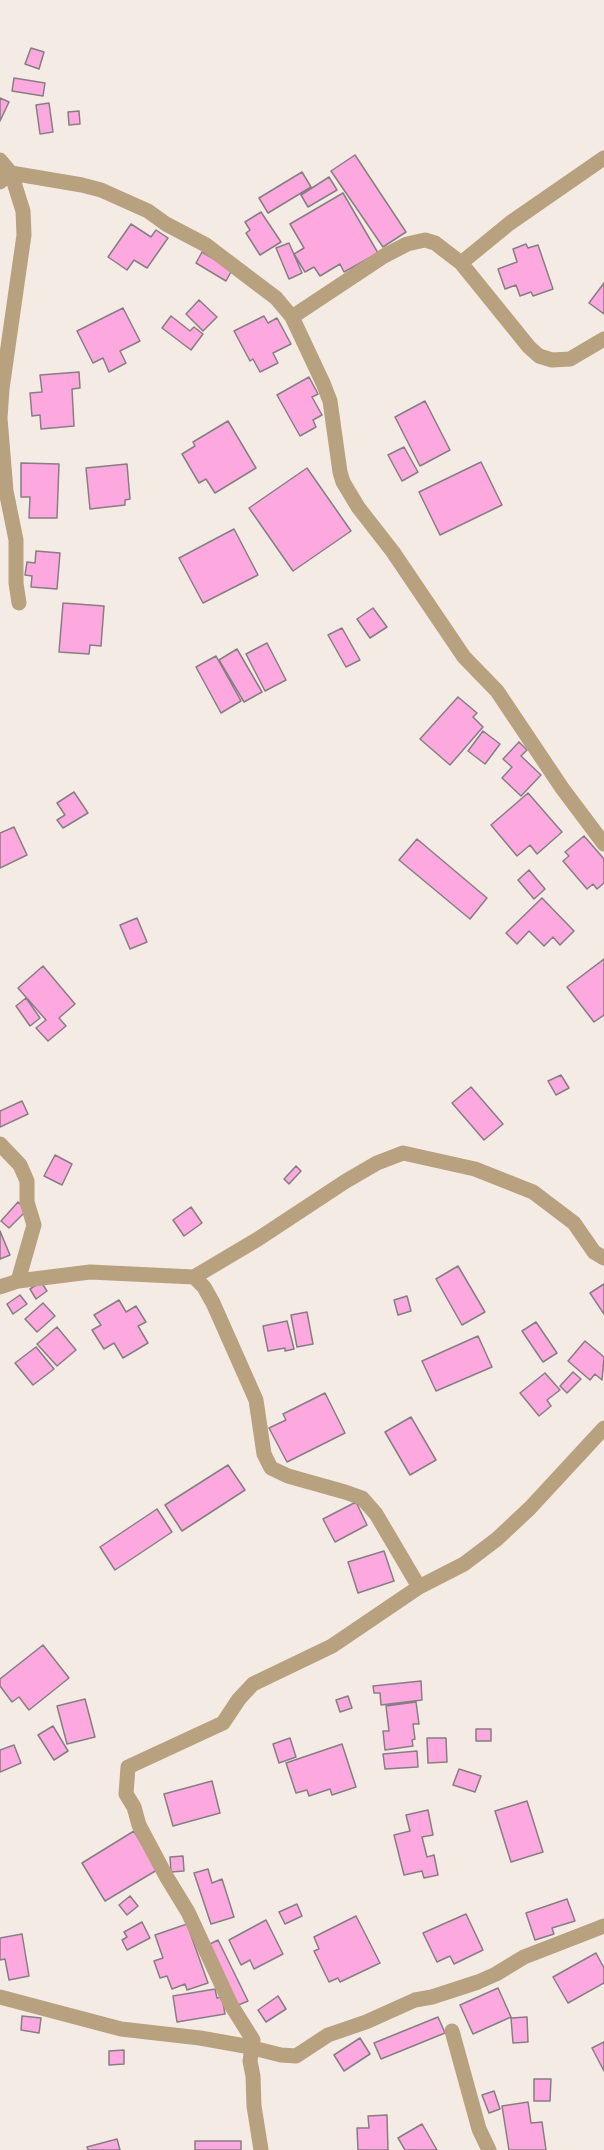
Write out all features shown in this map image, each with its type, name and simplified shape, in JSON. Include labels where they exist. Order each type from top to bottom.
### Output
[{"type":"street","points":[[461,263],[510,223],[604,158]]},
{"type":"street","points":[[0,160],[5,178],[23,211],[24,235],[0,418],[6,491],[16,540],[16,583],[19,603]]},
{"type":"street","points":[[5,178],[100,190],[148,211],[166,224],[206,245],[276,298],[292,316],[330,401],[340,472],[358,507],[393,552],[464,657],[497,690],[562,788],[604,844]]},
{"type":"street","points":[[292,316],[338,285],[407,244],[425,240],[435,243],[461,263],[529,347],[539,356],[552,360],[570,359],[604,339]]},
{"type":"street","points":[[0,1144],[20,1165],[27,1181],[27,1202],[34,1225],[18,1281]]},
{"type":"street","points":[[0,1287],[18,1281],[90,1272],[194,1277],[258,1239],[356,1174],[376,1163],[403,1154],[475,1169],[533,1192],[574,1223],[594,1252],[604,1258]]},
{"type":"street","points":[[194,1277],[204,1287],[213,1303],[256,1400],[264,1454],[271,1468],[288,1476],[362,1498],[376,1514],[419,1587]]},
{"type":"street","points":[[261,2150],[250,2061],[254,2040],[231,2005],[188,1912],[139,1825],[134,1807],[126,1794],[128,1767],[223,1723],[239,1699],[254,1684],[332,1646],[419,1587],[464,1564],[497,1539],[538,1500],[604,1428]]},
{"type":"street","points":[[0,1997],[121,2029],[200,2038],[296,2056],[328,2035],[366,2022],[400,2005],[478,1982],[524,1957],[604,1926]]},
{"type":"street","points":[[452,2031],[479,2129],[489,2150]]},
{"type":"building","points":[[31,48],[44,52],[39,69],[25,64]]},
{"type":"building","points":[[14,78],[45,83],[43,96],[12,91]]},
{"type":"building","points":[[0,98],[9,102],[0,121]]},
{"type":"building","points":[[49,103],[53,132],[40,134],[36,105]]},
{"type":"building","points":[[79,111],[80,124],[69,125],[68,112]]},
{"type":"building","points":[[355,155],[406,232],[383,247],[331,171]]},
{"type":"building","points":[[302,172],[311,187],[268,213],[259,198]]},
{"type":"building","points":[[329,177],[337,190],[308,207],[301,195]]},
{"type":"building","points":[[343,193],[378,253],[344,272],[340,264],[320,276],[314,267],[305,272],[294,254],[304,248],[290,224]]},
{"type":"building","points":[[261,212],[281,242],[260,255],[246,233],[250,230],[245,222]]},
{"type":"building","points":[[131,224],[151,237],[156,230],[168,238],[147,268],[134,260],[127,270],[108,257]]},
{"type":"building","points":[[289,243],[302,273],[289,279],[276,248]]},
{"type":"building","points":[[526,244],[528,248],[538,245],[553,289],[533,296],[531,292],[520,296],[516,285],[505,289],[498,269],[517,262],[513,249]]},
{"type":"building","points":[[202,252],[232,270],[226,281],[196,263]]},
{"type":"building","points":[[604,283],[604,314],[589,303]]},
{"type":"building","points":[[199,300],[217,317],[203,331],[186,314]]},
{"type":"building","points":[[123,308],[140,341],[120,351],[126,363],[109,372],[103,358],[93,363],[77,331]]},
{"type":"building","points":[[171,316],[190,331],[194,327],[203,334],[191,350],[162,328]]},
{"type":"building","points":[[264,316],[268,323],[277,318],[291,344],[273,353],[278,363],[260,372],[253,359],[250,361],[234,331]]},
{"type":"building","points":[[79,372],[80,388],[72,389],[74,426],[41,429],[40,415],[32,416],[30,393],[42,392],[40,375]]},
{"type":"building","points":[[309,377],[318,394],[312,397],[322,415],[313,420],[316,427],[300,436],[277,395]]},
{"type":"building","points":[[425,401],[450,450],[420,466],[395,417]]},
{"type":"building","points":[[228,421],[256,468],[215,493],[206,479],[199,483],[182,454],[195,446],[193,442]]},
{"type":"building","points":[[404,447],[418,472],[402,481],[388,455]]},
{"type":"building","points":[[481,462],[502,505],[440,535],[419,492]]},
{"type":"building","points":[[21,463],[59,464],[57,518],[29,518],[30,497],[21,497]]},
{"type":"building","points":[[127,464],[130,499],[125,500],[125,505],[90,509],[86,468]]},
{"type":"building","points":[[307,468],[351,531],[293,571],[249,508]]},
{"type":"building","points":[[234,529],[258,575],[203,603],[179,558]]},
{"type":"building","points":[[36,551],[60,553],[57,589],[31,587],[32,576],[25,575],[27,562],[35,563]]},
{"type":"building","points":[[63,603],[104,606],[101,646],[90,645],[89,654],[59,652]]},
{"type":"building","points":[[373,608],[387,627],[370,638],[357,619]]},
{"type":"building","points":[[342,628],[360,660],[346,667],[328,635]]},
{"type":"building","points":[[267,643],[286,680],[265,691],[246,654]]},
{"type":"building","points":[[237,649],[262,692],[244,702],[219,660]]},
{"type":"building","points":[[216,656],[241,701],[221,713],[196,667]]},
{"type":"building","points":[[458,697],[477,713],[473,717],[483,727],[450,765],[420,739]]},
{"type":"building","points":[[483,731],[500,744],[485,764],[468,751]]},
{"type":"building","points":[[519,742],[527,750],[521,756],[541,775],[521,796],[502,778],[512,767],[503,759]]},
{"type":"building","points":[[74,792],[88,813],[63,828],[57,820],[65,815],[57,803]]},
{"type":"building","points":[[528,793],[562,832],[537,854],[530,845],[517,856],[491,825]]},
{"type":"building","points":[[14,827],[27,855],[0,868],[0,833]]},
{"type":"building","points":[[584,836],[604,859],[604,883],[597,889],[593,884],[587,889],[563,861],[569,856],[565,852]]},
{"type":"building","points":[[417,839],[487,898],[470,919],[399,860]]},
{"type":"building","points":[[529,870],[545,889],[534,899],[518,880]]},
{"type":"building","points":[[542,898],[574,931],[560,945],[553,937],[544,946],[529,931],[517,944],[506,933]]},
{"type":"building","points":[[137,918],[147,942],[130,949],[120,925]]},
{"type":"building","points":[[604,959],[604,1015],[594,1022],[567,987]]},
{"type":"building","points":[[43,966],[75,1004],[59,1018],[66,1026],[48,1041],[36,1028],[46,1020],[18,988]]},
{"type":"building","points":[[26,998],[40,1018],[30,1026],[16,1006]]},
{"type":"building","points":[[561,1075],[569,1088],[556,1095],[548,1081]]},
{"type":"building","points":[[471,1087],[503,1124],[484,1140],[452,1103]]},
{"type":"building","points":[[22,1101],[28,1114],[0,1127],[0,1111]]},
{"type":"building","points":[[55,1155],[72,1164],[62,1185],[44,1176]]},
{"type":"building","points":[[296,1166],[301,1171],[289,1184],[284,1179]]},
{"type":"building","points":[[18,1202],[27,1210],[9,1228],[1,1221]]},
{"type":"building","points":[[191,1207],[202,1223],[184,1236],[173,1220]]},
{"type":"building","points":[[0,1231],[10,1255],[0,1259]]},
{"type":"building","points":[[458,1266],[485,1312],[462,1325],[436,1279]]},
{"type":"building","points":[[41,1282],[47,1291],[36,1299],[30,1289]]},
{"type":"building","points":[[604,1284],[604,1314],[590,1293]]},
{"type":"building","points":[[20,1295],[27,1304],[13,1314],[7,1304]]},
{"type":"building","points":[[407,1296],[411,1311],[398,1315],[394,1300]]},
{"type":"building","points":[[119,1300],[126,1312],[136,1306],[146,1322],[138,1326],[148,1343],[123,1358],[114,1343],[104,1349],[92,1330],[101,1325],[94,1315]]},
{"type":"building","points":[[43,1303],[55,1316],[37,1332],[25,1319]]},
{"type":"building","points":[[307,1312],[313,1344],[297,1347],[291,1315]]},
{"type":"building","points":[[287,1321],[294,1349],[268,1351],[263,1326]]},
{"type":"building","points":[[536,1322],[557,1353],[543,1362],[522,1331]]},
{"type":"building","points":[[57,1327],[76,1350],[57,1366],[37,1344]]},
{"type":"building","points":[[478,1336],[492,1367],[436,1391],[422,1361]]},
{"type":"building","points":[[585,1341],[604,1357],[602,1380],[595,1374],[590,1380],[568,1361]]},
{"type":"building","points":[[36,1347],[54,1369],[33,1385],[15,1363]]},
{"type":"building","points":[[573,1372],[581,1379],[567,1393],[560,1386]]},
{"type":"building","points":[[545,1373],[560,1390],[547,1400],[551,1406],[539,1416],[520,1393]]},
{"type":"building","points":[[325,1393],[345,1433],[287,1462],[269,1428],[286,1420],[283,1414]]},
{"type":"building","points":[[411,1417],[436,1460],[410,1475],[385,1432]]},
{"type":"building","points":[[228,1465],[245,1490],[182,1531],[165,1505]]},
{"type":"building","points":[[356,1502],[367,1525],[335,1542],[323,1519]]},
{"type":"building","points":[[157,1509],[172,1532],[115,1570],[100,1547]]},
{"type":"building","points":[[384,1551],[394,1581],[358,1593],[348,1562]]},
{"type":"building","points":[[43,1645],[69,1678],[29,1710],[19,1697],[12,1702],[0,1686],[0,1679]]},
{"type":"building","points":[[421,1681],[422,1700],[381,1705],[380,1693],[374,1693],[373,1686]]},
{"type":"building","points":[[348,1696],[352,1708],[340,1712],[336,1700]]},
{"type":"building","points":[[85,1699],[95,1737],[67,1744],[57,1706]]},
{"type":"building","points":[[416,1702],[419,1724],[413,1724],[415,1739],[412,1740],[413,1746],[385,1750],[383,1731],[389,1731],[386,1706]]},
{"type":"building","points":[[53,1726],[68,1751],[54,1760],[38,1735]]},
{"type":"building","points":[[476,1729],[491,1729],[491,1741],[476,1741]]},
{"type":"building","points":[[290,1738],[296,1757],[279,1763],[273,1744]]},
{"type":"building","points":[[427,1738],[446,1738],[447,1762],[428,1763]]},
{"type":"building","points":[[342,1744],[356,1787],[332,1795],[330,1789],[309,1796],[307,1790],[296,1793],[286,1763]]},
{"type":"building","points":[[14,1745],[21,1763],[0,1772],[0,1750]]},
{"type":"building","points":[[417,1751],[418,1767],[385,1769],[383,1754]]},
{"type":"building","points":[[459,1769],[481,1776],[475,1792],[453,1785]]},
{"type":"building","points":[[212,1781],[220,1813],[173,1826],[164,1794]]},
{"type":"building","points":[[527,1801],[543,1852],[511,1862],[495,1811]]},
{"type":"building","points":[[428,1810],[433,1835],[422,1837],[427,1857],[434,1855],[438,1875],[424,1878],[422,1871],[404,1875],[394,1835],[410,1831],[406,1815]]},
{"type":"building","points":[[134,1831],[157,1870],[105,1901],[82,1863]]},
{"type":"building","points":[[183,1856],[184,1871],[171,1872],[170,1857]]},
{"type":"building","points":[[208,1869],[212,1883],[222,1879],[234,1917],[211,1924],[194,1873]]},
{"type":"building","points":[[130,1896],[138,1906],[127,1915],[119,1905]]},
{"type":"building","points":[[567,1899],[575,1921],[552,1928],[554,1934],[535,1940],[526,1913]]},
{"type":"building","points":[[297,1904],[302,1916],[285,1924],[279,1912]]},
{"type":"building","points":[[466,1914],[483,1950],[454,1964],[450,1956],[437,1962],[423,1933]]},
{"type":"building","points":[[356,1916],[380,1963],[340,1982],[338,1978],[329,1982],[314,1951],[319,1949],[314,1937]]},
{"type":"building","points":[[266,1920],[283,1954],[254,1969],[250,1960],[241,1965],[229,1940]]},
{"type":"building","points":[[142,1922],[150,1938],[127,1950],[122,1940],[127,1937],[124,1932]]},
{"type":"building","points":[[187,1924],[208,1983],[187,1990],[185,1984],[172,1989],[167,1976],[160,1978],[154,1961],[163,1958],[155,1935]]},
{"type":"building","points":[[22,1934],[29,1976],[9,1980],[5,1959],[0,1960],[0,1938]]},
{"type":"building","points":[[218,1940],[248,2001],[236,2006],[206,1946]]},
{"type":"building","points":[[596,1953],[604,1968],[604,1983],[568,2003],[553,1977]]},
{"type":"building","points":[[498,1988],[511,2017],[473,2034],[460,2005]]},
{"type":"building","points":[[215,1989],[217,1998],[222,1997],[225,2014],[177,2022],[173,1996]]},
{"type":"building","points":[[278,1996],[286,2009],[266,2022],[258,2010]]},
{"type":"building","points":[[22,2016],[41,2018],[39,2033],[21,2030]]},
{"type":"building","points":[[438,2017],[445,2033],[381,2059],[374,2043]]},
{"type":"building","points":[[527,2017],[528,2042],[513,2043],[511,2018]]},
{"type":"building","points":[[360,2038],[370,2054],[344,2071],[334,2055]]},
{"type":"building","points":[[604,2042],[604,2071],[592,2048]]},
{"type":"building","points":[[124,2050],[124,2064],[109,2065],[109,2051]]},
{"type":"building","points":[[534,2079],[551,2079],[550,2101],[534,2101]]},
{"type":"building","points":[[494,2091],[500,2109],[489,2113],[482,2095]]},
{"type":"building","points":[[528,2102],[531,2123],[542,2122],[546,2150],[509,2150],[502,2106]]},
{"type":"building","points":[[387,2115],[388,2150],[358,2150],[357,2128],[369,2128],[368,2116]]},
{"type":"building","points":[[422,2124],[437,2150],[405,2150],[398,2138]]},
{"type":"building","points":[[117,2139],[120,2150],[88,2150],[87,2147]]},
{"type":"building","points":[[195,2141],[241,2141],[241,2150],[195,2150]]}]
